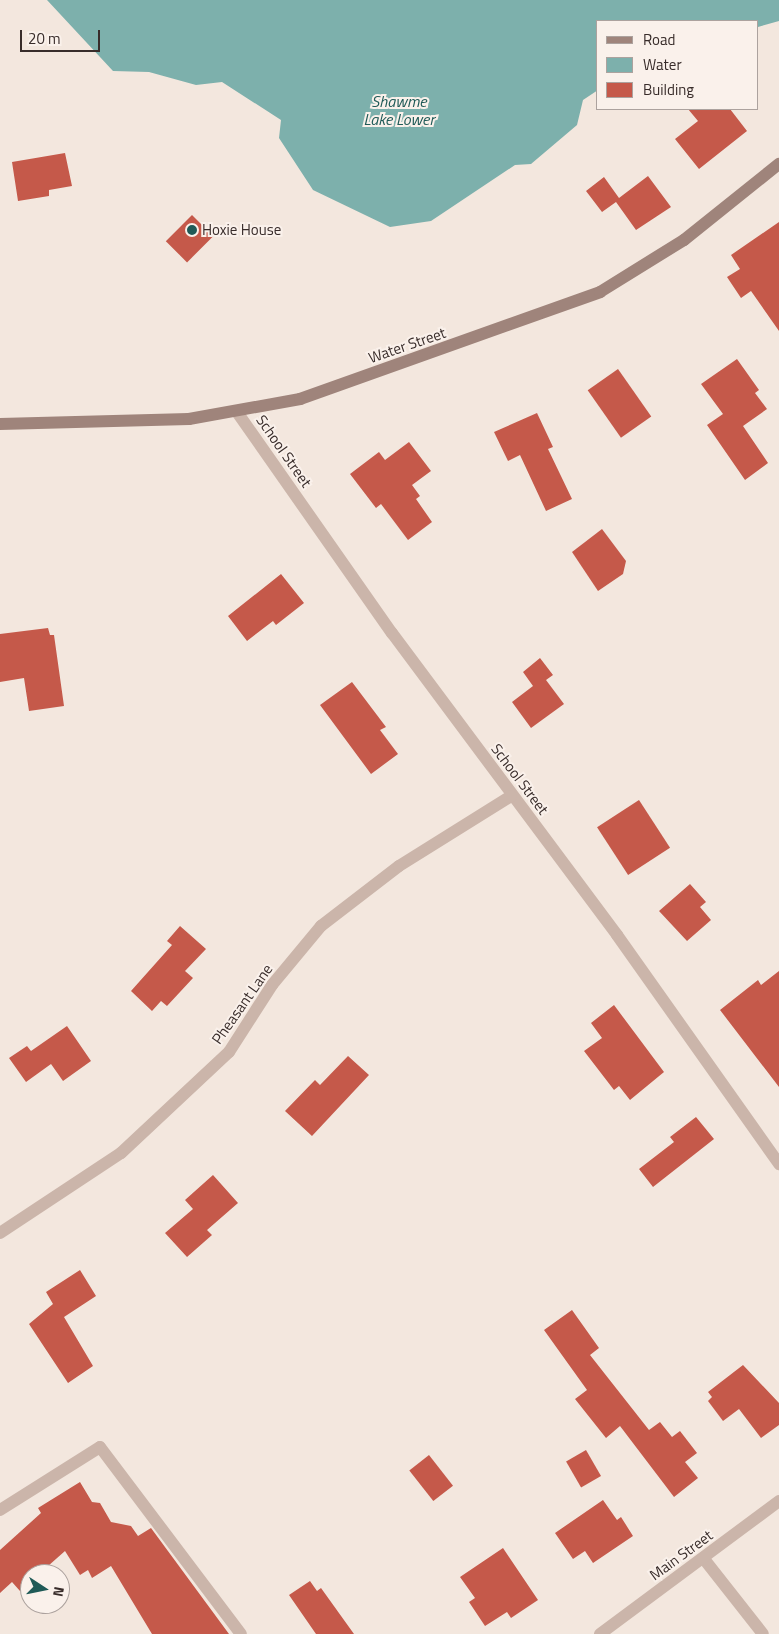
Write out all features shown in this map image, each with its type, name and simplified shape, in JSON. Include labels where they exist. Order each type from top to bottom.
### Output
[{"type":"main road","name":"Water Street","points":[[0,424],[179,419],[237,412],[300,399],[600,292],[684,240],[779,164]]},
{"type":"street","name":"School Street","points":[[237,412],[392,633],[511,796],[617,935],[779,1164]]},
{"type":"street","name":"Pheasant Lane","points":[[0,1234],[121,1153],[229,1052],[272,985],[321,926],[399,866],[511,796]]},
{"type":"street","points":[[0,1510],[100,1447],[241,1634]]},
{"type":"street","name":"Main Street","points":[[600,1634],[704,1559],[779,1501]]},
{"type":"street","points":[[704,1559],[763,1634]]},
{"type":"water","name":"Shawme Lake Lower","points":[[47,0],[779,0],[779,21],[759,27],[759,20],[596,20],[596,91],[583,100],[577,125],[531,164],[515,165],[431,221],[390,227],[313,190],[279,138],[281,120],[222,82],[196,85],[149,72],[113,71]]},
{"type":"building","points":[[689,110],[731,110],[747,131],[699,169],[675,139],[698,121]]},
{"type":"building","points":[[65,153],[72,186],[49,190],[49,196],[18,201],[12,162]]},
{"type":"building","points":[[648,176],[671,207],[636,230],[616,202],[602,212],[586,191],[604,177],[619,198]]},
{"type":"building","name":"Hoxie House","points":[[192,215],[213,236],[187,262],[166,241]]},
{"type":"building","points":[[779,222],[779,331],[751,291],[741,298],[727,277],[740,269],[731,255]]},
{"type":"building","points":[[737,359],[759,390],[755,393],[767,409],[743,426],[768,463],[745,480],[707,425],[723,414],[701,384]]},
{"type":"building","points":[[618,369],[651,417],[621,438],[588,390]]},
{"type":"building","points":[[537,413],[553,447],[548,449],[572,499],[546,511],[520,455],[508,461],[494,432]]},
{"type":"building","points":[[409,442],[431,471],[412,485],[420,496],[416,499],[432,522],[408,540],[381,504],[376,508],[350,474],[379,452],[385,460]]},
{"type":"building","points":[[602,529],[626,561],[623,574],[598,591],[572,552]]},
{"type":"building","points":[[281,574],[304,603],[276,625],[273,621],[247,641],[228,616]]},
{"type":"building","points":[[48,628],[50,635],[54,635],[64,706],[29,711],[24,678],[0,682],[0,634]]},
{"type":"building","points":[[540,658],[553,675],[546,680],[564,704],[531,728],[512,702],[533,686],[523,672]]},
{"type":"building","points":[[352,682],[386,727],[380,730],[398,754],[371,774],[320,705]]},
{"type":"building","points":[[639,800],[670,848],[628,875],[597,827]]},
{"type":"building","points":[[690,884],[706,902],[700,907],[711,920],[687,941],[659,911]]},
{"type":"building","points":[[180,926],[206,949],[185,971],[193,978],[167,1006],[161,1001],[152,1011],[131,991],[172,945],[167,941]]},
{"type":"building","points":[[779,971],[779,1087],[720,1010],[758,980],[761,985]]},
{"type":"building","points":[[614,1005],[664,1072],[630,1100],[619,1086],[614,1090],[584,1051],[602,1038],[591,1023]]},
{"type":"building","points":[[67,1026],[91,1061],[63,1081],[51,1064],[26,1082],[9,1058],[27,1046],[31,1051]]},
{"type":"building","points":[[348,1056],[369,1075],[312,1136],[285,1111],[315,1080],[320,1085]]},
{"type":"building","points":[[696,1117],[714,1139],[653,1187],[639,1169],[674,1142],[670,1137]]},
{"type":"building","points":[[213,1175],[238,1203],[207,1230],[212,1235],[187,1257],[165,1233],[193,1209],[185,1200]]},
{"type":"building","points":[[80,1270],[96,1296],[64,1317],[93,1366],[68,1383],[29,1324],[53,1304],[46,1292]]},
{"type":"building","points":[[572,1310],[599,1348],[590,1355],[649,1430],[660,1422],[672,1437],[680,1431],[697,1453],[685,1462],[698,1478],[674,1497],[620,1426],[606,1438],[575,1399],[587,1390],[544,1330]]},
{"type":"building","points":[[743,1365],[779,1403],[779,1425],[761,1438],[739,1409],[723,1421],[708,1401],[712,1397],[708,1392]]},
{"type":"building","points":[[586,1450],[601,1476],[581,1487],[566,1462]]},
{"type":"building","points":[[429,1455],[453,1486],[433,1501],[409,1470]]},
{"type":"building","points":[[80,1482],[92,1502],[100,1503],[111,1522],[131,1526],[138,1536],[151,1528],[229,1634],[152,1634],[111,1566],[92,1578],[88,1570],[80,1575],[65,1551],[50,1564],[20,1564],[20,1591],[12,1582],[0,1593],[0,1550],[41,1513],[38,1508]]},
{"type":"building","points":[[603,1500],[617,1520],[621,1517],[633,1536],[593,1563],[585,1551],[573,1559],[555,1533]]},
{"type":"building","points":[[503,1548],[538,1600],[511,1618],[507,1612],[485,1626],[469,1602],[475,1598],[460,1577]]},
{"type":"building","points":[[310,1581],[317,1591],[321,1588],[354,1634],[316,1634],[289,1595]]},
{"type":"place","name":"Hoxie House","points":[[192,230]]}]
